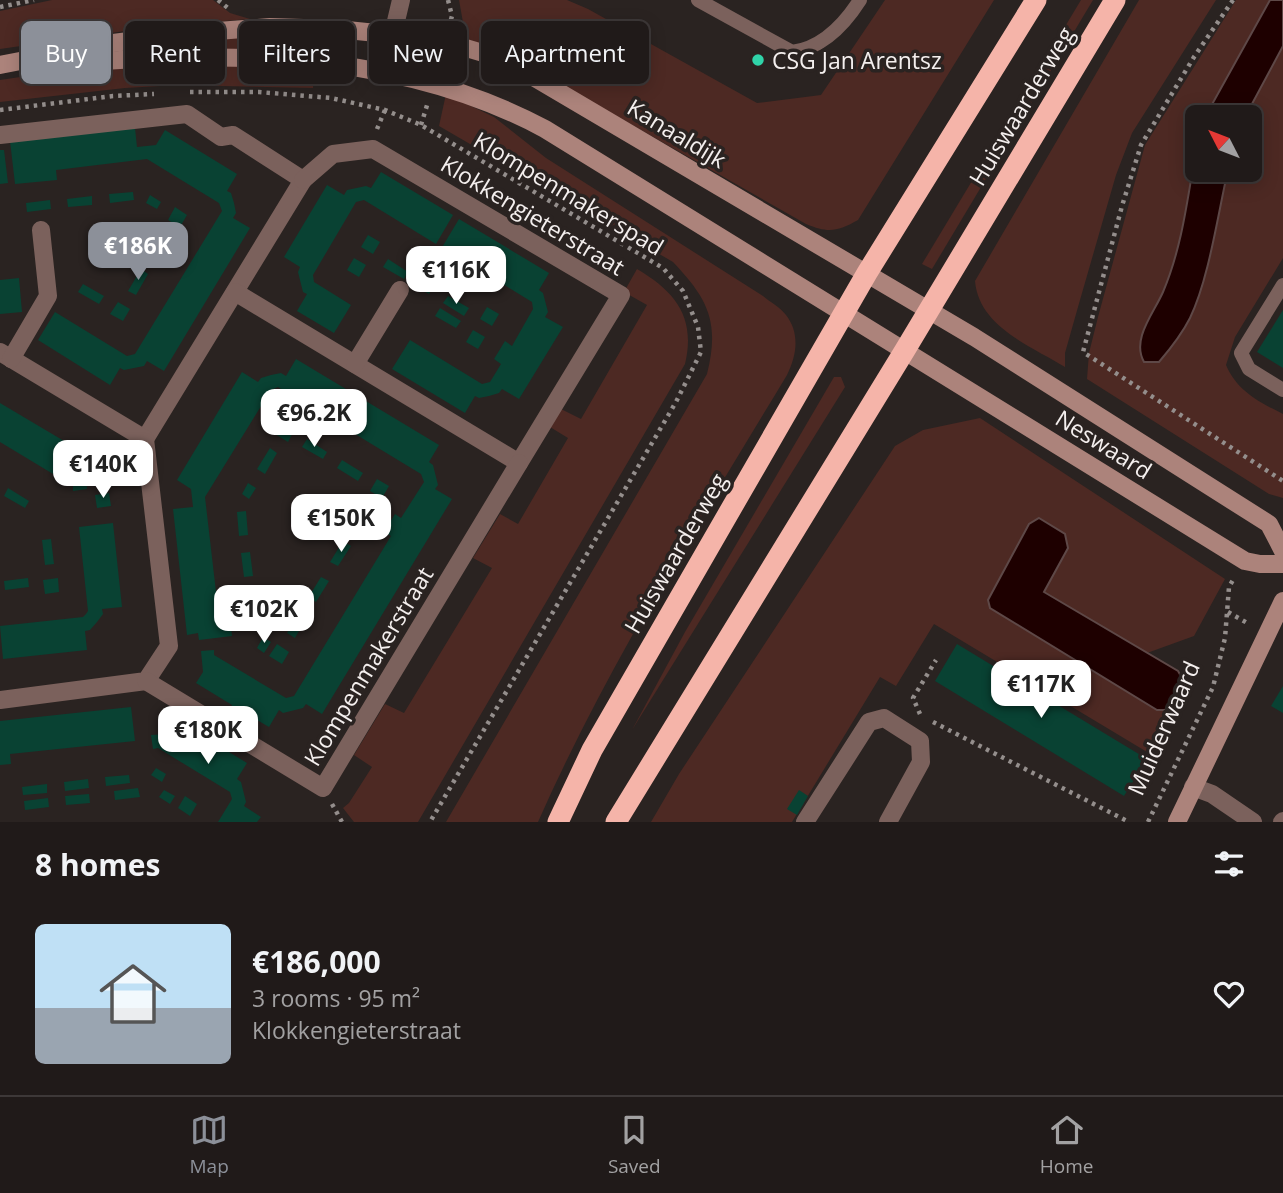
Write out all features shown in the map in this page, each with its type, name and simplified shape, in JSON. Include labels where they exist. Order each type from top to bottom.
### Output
[{"type":"highway","name":"Huiswaarderweg","points":[[558,822],[592,750],[867,273],[1036,0]]},
{"type":"highway","name":"Huiswaarderweg","points":[[616,822],[905,350],[1115,0]]},
{"type":"street","points":[[395,21],[401,0]]},
{"type":"street","name":"Kanaaldijk","points":[[0,66],[113,43],[246,28],[369,32]]},
{"type":"street","name":"Kanaaldijk","points":[[467,49],[503,60],[867,273]]},
{"type":"street","name":"Kanaaldijk","points":[[0,66],[187,57],[270,59],[369,69]]},
{"type":"street","name":"Kanaaldijk","points":[[436,84],[513,112],[545,129],[844,313]]},
{"type":"street","points":[[0,135],[187,114],[221,137],[233,135],[303,180]]},
{"type":"street","name":"Klokkengieterstraat","points":[[145,439],[303,180],[333,155],[373,149],[621,295],[519,463]]},
{"type":"street","points":[[0,700],[146,681],[169,646],[145,439],[6,356],[48,296],[41,230]]},
{"type":"street","points":[[867,273],[928,311]]},
{"type":"street","points":[[355,364],[400,289]]},
{"type":"street","points":[[235,292],[519,463]]},
{"type":"street","name":"Neswaard","points":[[928,311],[1269,524],[1283,551]]},
{"type":"street","points":[[844,313],[905,350]]},
{"type":"street","name":"Neswaard","points":[[905,350],[1245,561],[1260,565],[1283,564]]},
{"type":"street","name":"Klompenmakerstraat","points":[[146,681],[323,789],[519,463]]},
{"type":"street","points":[[1177,822],[1283,601]]},
{"type":"street","points":[[809,821],[869,722],[884,718],[920,741],[921,762],[888,822]]},
{"type":"street","points":[[1193,787],[1212,794],[1253,822]]},
{"type":"lane","points":[[698,0],[792,52],[801,51],[827,38],[849,18],[860,0]]},
{"type":"lane","points":[[1283,285],[1241,354],[1249,369],[1283,390]]},
{"type":"path","points":[[0,7],[34,0]]},
{"type":"path","points":[[1233,0],[1194,57],[1141,145],[1083,352],[1283,481]]},
{"type":"path","name":"Klompenmakerspad","points":[[178,93],[259,92],[331,98],[377,108],[421,125],[663,268],[683,291],[698,327],[701,352],[676,402],[430,822]]},
{"type":"path","points":[[0,110],[113,96],[165,93]]},
{"type":"path","name":"Muiderwaard","points":[[1149,822],[1213,687],[1228,612]]},
{"type":"path","points":[[920,715],[913,698],[936,660]]},
{"type":"path","name":"Muiderwaard","points":[[933,722],[1129,822]]},
{"type":"shaded area","points":[[52,0],[213,0],[230,13],[250,19],[125,21],[125,31],[111,33],[111,21],[21,21],[21,46],[0,49],[0,11]]},
{"type":"shaded area","points":[[459,0],[567,0],[610,21],[481,21],[481,45],[467,39],[467,21],[463,21]]},
{"type":"shaded area","points":[[885,0],[994,0],[858,220],[832,230],[806,224],[560,84],[649,84],[649,43],[757,103],[821,95]]},
{"type":"shaded area","points":[[1081,0],[1093,0],[932,269],[922,264]]},
{"type":"shaded area","points":[[1139,0],[1216,0],[1132,133],[1116,175],[1078,307],[1065,353],[1065,367],[1023,343],[996,323],[979,297],[975,281]]},
{"type":"shaded area","points":[[1236,0],[1270,0],[1212,105],[1185,105],[1185,182],[1190,182],[1179,247],[1163,293],[1142,334],[1203,281],[1225,182],[1262,182],[1262,105],[1251,105],[1283,46],[1283,258],[1235,337],[1226,365],[1243,389],[1283,414],[1283,498],[1269,494],[1087,379],[1089,353],[1145,145]]},
{"type":"shaded area","points":[[1270,0],[1283,0],[1283,46],[1251,105],[1212,105]]},
{"type":"shaded area","points":[[225,36],[239,36],[239,49],[225,49]]},
{"type":"shaded area","points":[[125,65],[125,84],[225,84],[225,65],[239,66],[239,84],[313,84],[313,88],[178,85],[0,102],[0,80],[21,77],[21,84],[111,84],[111,66]]},
{"type":"shaded area","points":[[446,94],[494,117],[546,158],[763,296],[786,315],[796,344],[787,375],[624,651],[538,822],[446,822],[707,374],[711,356],[711,325],[703,300],[673,262],[439,126]]},
{"type":"shaded area","points":[[1190,182],[1225,182],[1208,265],[1190,318],[1159,362],[1144,362],[1140,344],[1142,335],[1170,274]]},
{"type":"shaded area","points":[[637,269],[663,287],[680,308],[688,333],[685,364],[418,822],[354,822],[343,808],[372,767],[354,755],[385,704],[404,713],[492,568],[473,558],[500,514],[518,524],[568,438],[550,427],[561,409],[581,419],[647,305],[624,292]]},
{"type":"shaded area","points":[[834,377],[841,377],[845,387],[632,730],[685,632]]},
{"type":"shaded area","points":[[980,418],[1225,579],[1194,636],[1147,653],[1044,592],[989,600],[990,608],[1157,710],[1165,710],[1147,752],[934,624],[896,686],[880,677],[792,822],[651,822],[679,774],[895,446],[923,430]]},
{"type":"shaded area","points":[[1039,518],[1065,534],[1068,548],[1044,592],[1178,671],[1185,683],[1178,698],[1165,710],[1157,710],[990,608],[988,600],[1029,524]]},
{"type":"building","points":[[135,128],[137,147],[156,145],[165,130],[237,174],[227,191],[231,193],[234,203],[236,213],[233,218],[250,228],[164,371],[147,361],[144,366],[124,370],[120,368],[110,385],[38,340],[55,312],[127,356],[135,354],[222,211],[219,203],[147,159],[56,170],[57,180],[15,184],[10,141]]},
{"type":"building","points":[[0,150],[4,150],[8,183],[0,184]]},
{"type":"building","points":[[381,172],[453,215],[436,244],[364,200],[356,202],[313,275],[314,282],[351,305],[334,333],[297,311],[307,294],[303,292],[298,272],[300,267],[284,257],[327,185],[344,195],[347,190],[366,186],[371,188]]},
{"type":"building","points":[[133,192],[134,200],[110,203],[109,194]]},
{"type":"building","points":[[150,195],[161,202],[157,209],[146,203]]},
{"type":"building","points":[[92,196],[92,205],[68,207],[67,199]]},
{"type":"building","points":[[50,200],[51,209],[27,212],[26,203]]},
{"type":"building","points":[[175,207],[187,215],[180,227],[168,220]]},
{"type":"building","points":[[459,219],[549,273],[539,290],[543,293],[548,312],[545,317],[563,327],[519,399],[502,389],[489,396],[475,396],[465,413],[392,369],[410,340],[482,384],[490,382],[501,364],[494,359],[505,341],[512,346],[533,309],[532,302],[478,269],[473,277],[438,254]]},
{"type":"building","points":[[162,234],[170,239],[157,260],[150,255]]},
{"type":"building","points":[[368,235],[380,242],[373,254],[361,247]]},
{"type":"building","points":[[354,258],[366,265],[359,277],[347,270]]},
{"type":"building","points":[[388,259],[408,272],[404,279],[383,267]]},
{"type":"building","points":[[141,269],[148,274],[136,295],[128,291]]},
{"type":"building","points":[[19,278],[22,312],[0,314],[0,280]]},
{"type":"building","points":[[422,280],[433,287],[429,294],[418,288]]},
{"type":"building","points":[[83,284],[104,296],[99,304],[78,292]]},
{"type":"building","points":[[448,296],[469,308],[464,316],[443,303]]},
{"type":"building","points":[[118,302],[130,309],[123,321],[110,314]]},
{"type":"building","points":[[487,307],[499,314],[492,326],[480,319]]},
{"type":"building","points":[[440,308],[461,321],[456,328],[435,316]]},
{"type":"building","points":[[1283,310],[1283,368],[1257,352]]},
{"type":"building","points":[[473,330],[485,337],[478,349],[466,342]]},
{"type":"building","points":[[296,359],[439,445],[429,462],[433,465],[438,485],[435,489],[452,499],[322,714],[306,704],[303,708],[283,713],[279,710],[269,727],[243,712],[240,716],[230,710],[232,705],[196,683],[203,672],[201,651],[214,650],[214,655],[286,698],[294,696],[391,536],[384,532],[395,514],[401,518],[424,482],[421,474],[278,387],[271,390],[205,497],[218,609],[229,608],[232,636],[199,640],[198,633],[187,635],[173,509],[193,507],[191,489],[177,480],[242,372],[258,382],[271,375],[281,373],[286,376]]},
{"type":"building","points":[[0,403],[91,457],[85,468],[87,489],[73,491],[73,486],[0,442]]},
{"type":"building","points":[[283,422],[295,429],[288,442],[275,434]]},
{"type":"building","points":[[307,439],[327,452],[323,459],[302,447]]},
{"type":"building","points":[[270,448],[277,453],[265,474],[257,469]]},
{"type":"building","points":[[342,460],[363,473],[358,481],[337,468]]},
{"type":"building","points":[[377,479],[389,486],[382,498],[370,491]]},
{"type":"building","points":[[248,483],[256,488],[249,499],[242,494]]},
{"type":"building","points":[[8,488],[29,501],[25,508],[4,496]]},
{"type":"building","points":[[109,493],[111,506],[97,508],[95,495]]},
{"type":"building","points":[[365,505],[372,510],[359,531],[352,526]]},
{"type":"building","points":[[246,511],[248,535],[239,536],[237,512]]},
{"type":"building","points":[[113,523],[122,607],[102,609],[103,614],[97,622],[90,630],[85,631],[87,650],[3,659],[0,626],[83,617],[86,614],[88,611],[79,527]]},
{"type":"building","points":[[51,539],[54,564],[45,565],[42,540]]},
{"type":"building","points":[[343,541],[351,546],[338,566],[330,562]]},
{"type":"building","points":[[250,552],[253,576],[244,577],[241,553]]},
{"type":"building","points":[[321,577],[329,581],[316,602],[308,598]]},
{"type":"building","points":[[28,578],[29,587],[5,590],[4,581]]},
{"type":"building","points":[[58,578],[59,592],[45,594],[43,580]]},
{"type":"building","points":[[255,593],[257,617],[248,618],[246,594]]},
{"type":"building","points":[[300,612],[307,617],[295,638],[287,633]]},
{"type":"building","points":[[263,637],[271,642],[264,653],[257,648]]},
{"type":"building","points":[[277,644],[289,652],[282,664],[269,656]]},
{"type":"building","points":[[957,644],[1147,759],[1124,796],[935,681]]},
{"type":"building","points":[[1283,686],[1283,713],[1271,706]]},
{"type":"building","points":[[131,707],[135,741],[10,754],[11,764],[0,765],[0,721]]},
{"type":"building","points":[[175,719],[247,763],[237,779],[241,782],[246,802],[244,806],[261,817],[257,822],[218,822],[232,799],[230,792],[158,748],[153,749],[151,735],[166,734]]},
{"type":"building","points":[[156,768],[166,774],[162,782],[151,775]]},
{"type":"building","points":[[129,775],[130,783],[106,786],[105,777]]},
{"type":"building","points":[[88,779],[89,788],[65,791],[64,782]]},
{"type":"building","points":[[47,784],[47,793],[23,795],[22,787]]},
{"type":"building","points":[[138,788],[140,797],[115,800],[114,791]]},
{"type":"building","points":[[164,790],[175,796],[170,804],[159,797]]},
{"type":"building","points":[[799,790],[808,796],[797,815],[787,809]]},
{"type":"building","points":[[89,794],[90,803],[66,805],[65,796]]},
{"type":"building","points":[[185,796],[197,804],[190,816],[178,808]]},
{"type":"building","points":[[48,798],[49,807],[25,810],[24,801]]},
{"type":"place","name":"CSG Jan Arentsz","points":[[758,60]]}]
